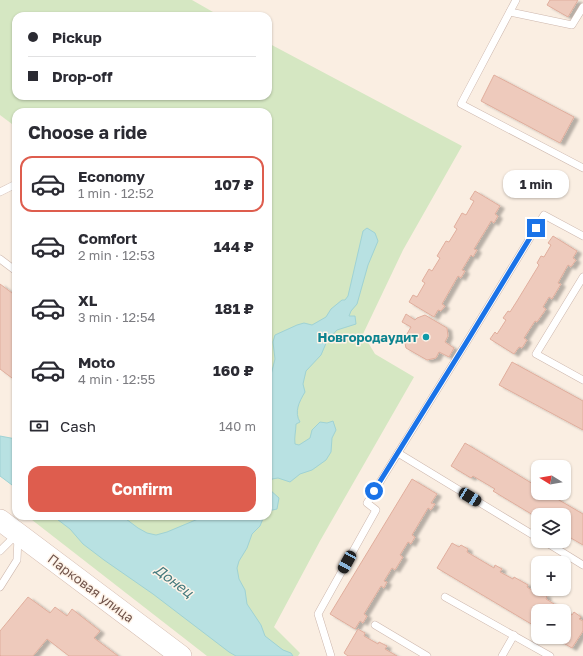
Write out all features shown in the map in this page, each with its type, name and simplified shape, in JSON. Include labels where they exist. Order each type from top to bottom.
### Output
[{"type":"street","name":"Парковая улица","points":[[0,520],[181,656]]},
{"type":"lane","points":[[516,0],[461,104],[583,168]]},
{"type":"lane","points":[[510,12],[572,25],[583,8]]},
{"type":"lane","points":[[0,192],[12,186]]},
{"type":"lane","points":[[331,656],[318,614],[376,510],[367,503],[544,215],[583,236]]},
{"type":"lane","points":[[0,258],[12,268]]},
{"type":"lane","points":[[583,277],[536,354],[583,380]]},
{"type":"lane","points":[[398,454],[531,534]]},
{"type":"lane","points":[[0,551],[18,533]]},
{"type":"lane","points":[[0,587],[16,560],[18,533]]},
{"type":"lane","points":[[555,548],[583,565]]},
{"type":"lane","points":[[445,597],[550,656]]},
{"type":"lane","points":[[375,625],[427,656]]},
{"type":"lane","points":[[502,656],[514,635]]},
{"type":"green space","points":[[0,0],[192,0],[213,12],[12,12],[12,100],[272,100],[272,45],[462,146],[403,250],[363,334],[375,354],[414,377],[320,541],[274,627],[300,653],[298,656],[207,656],[32,520],[272,520],[272,108],[12,108],[12,124],[0,115]]},
{"type":"water","points":[[367,228],[375,233],[378,241],[368,265],[357,304],[349,316],[355,316],[356,324],[337,330],[327,341],[321,355],[306,371],[303,384],[305,392],[299,403],[297,411],[300,422],[296,424],[295,444],[299,445],[310,438],[312,430],[320,422],[327,423],[333,421],[336,430],[332,438],[331,452],[326,460],[312,470],[300,474],[290,482],[278,478],[272,479],[272,371],[275,359],[273,342],[275,335],[304,323],[312,325],[326,317],[331,309],[342,300],[345,300],[348,296],[363,231]]},
{"type":"water","points":[[0,436],[12,438],[12,485],[0,476]]},
{"type":"water","points":[[272,492],[279,498],[277,509],[272,510]]},
{"type":"water","name":"Донец","points":[[58,520],[127,520],[147,533],[156,535],[196,520],[262,520],[260,526],[252,534],[247,548],[239,561],[237,568],[239,579],[245,590],[247,604],[261,625],[265,636],[283,650],[291,653],[293,656],[236,656],[83,544],[70,529]]},
{"type":"building","points":[[550,0],[578,0],[568,17],[547,5]]},
{"type":"building","points":[[494,75],[574,117],[560,143],[481,101]]},
{"type":"building","points":[[475,191],[500,206],[495,214],[498,216],[494,223],[491,221],[474,249],[477,250],[473,257],[471,255],[462,270],[465,271],[461,278],[458,276],[442,304],[445,306],[441,311],[438,310],[434,317],[409,302],[413,295],[417,297],[425,283],[422,281],[429,269],[432,271],[440,258],[437,256],[446,241],[449,242],[457,229],[454,227],[462,213],[466,215],[474,201],[470,199]]},
{"type":"building","points":[[553,236],[577,251],[573,258],[576,260],[571,267],[568,265],[558,283],[561,284],[552,299],[549,297],[543,307],[546,309],[537,322],[535,321],[524,338],[527,340],[522,348],[519,347],[514,354],[490,339],[495,332],[497,334],[506,320],[503,318],[508,311],[510,312],[517,301],[539,265],[537,263],[541,256],[544,257],[551,245],[548,243]]},
{"type":"building","points":[[0,284],[12,293],[12,378],[0,369]]},
{"type":"building","name":"Новгородаудит","points":[[406,314],[415,320],[425,315],[447,328],[448,336],[445,342],[454,348],[449,357],[439,352],[436,358],[427,360],[406,348],[404,339],[411,327],[402,322]]},
{"type":"building","points":[[512,362],[583,401],[583,430],[499,385]]},
{"type":"building","points":[[465,443],[531,483],[531,500],[559,500],[583,514],[583,545],[571,538],[571,508],[531,508],[531,514],[493,491],[495,489],[473,476],[471,478],[451,466]]},
{"type":"building","points":[[412,479],[437,494],[431,503],[435,504],[431,510],[428,508],[412,535],[415,537],[411,544],[408,542],[400,555],[403,557],[395,570],[392,568],[384,581],[387,582],[384,588],[381,586],[364,614],[367,616],[363,623],[360,621],[355,629],[330,614]]},
{"type":"building","points":[[452,543],[459,547],[461,545],[468,549],[467,552],[494,568],[495,565],[502,569],[500,572],[513,579],[514,577],[528,585],[527,587],[531,590],[531,596],[547,596],[546,599],[554,604],[531,604],[531,624],[437,568]]},
{"type":"building","points":[[28,597],[50,613],[55,607],[67,616],[72,609],[100,631],[94,638],[118,656],[69,656],[47,639],[33,656],[1,656],[0,631]]},
{"type":"building","points":[[574,612],[581,617],[579,619],[583,621],[583,631],[572,648],[565,644],[571,644],[571,614]]},
{"type":"building","points":[[358,629],[365,633],[364,636],[378,644],[379,642],[387,646],[385,649],[397,656],[348,656],[344,653]]},
{"type":"place","name":"Новгородаудит","points":[[426,337]]},
{"type":"route","points":[[374,491],[536,228]]}]
